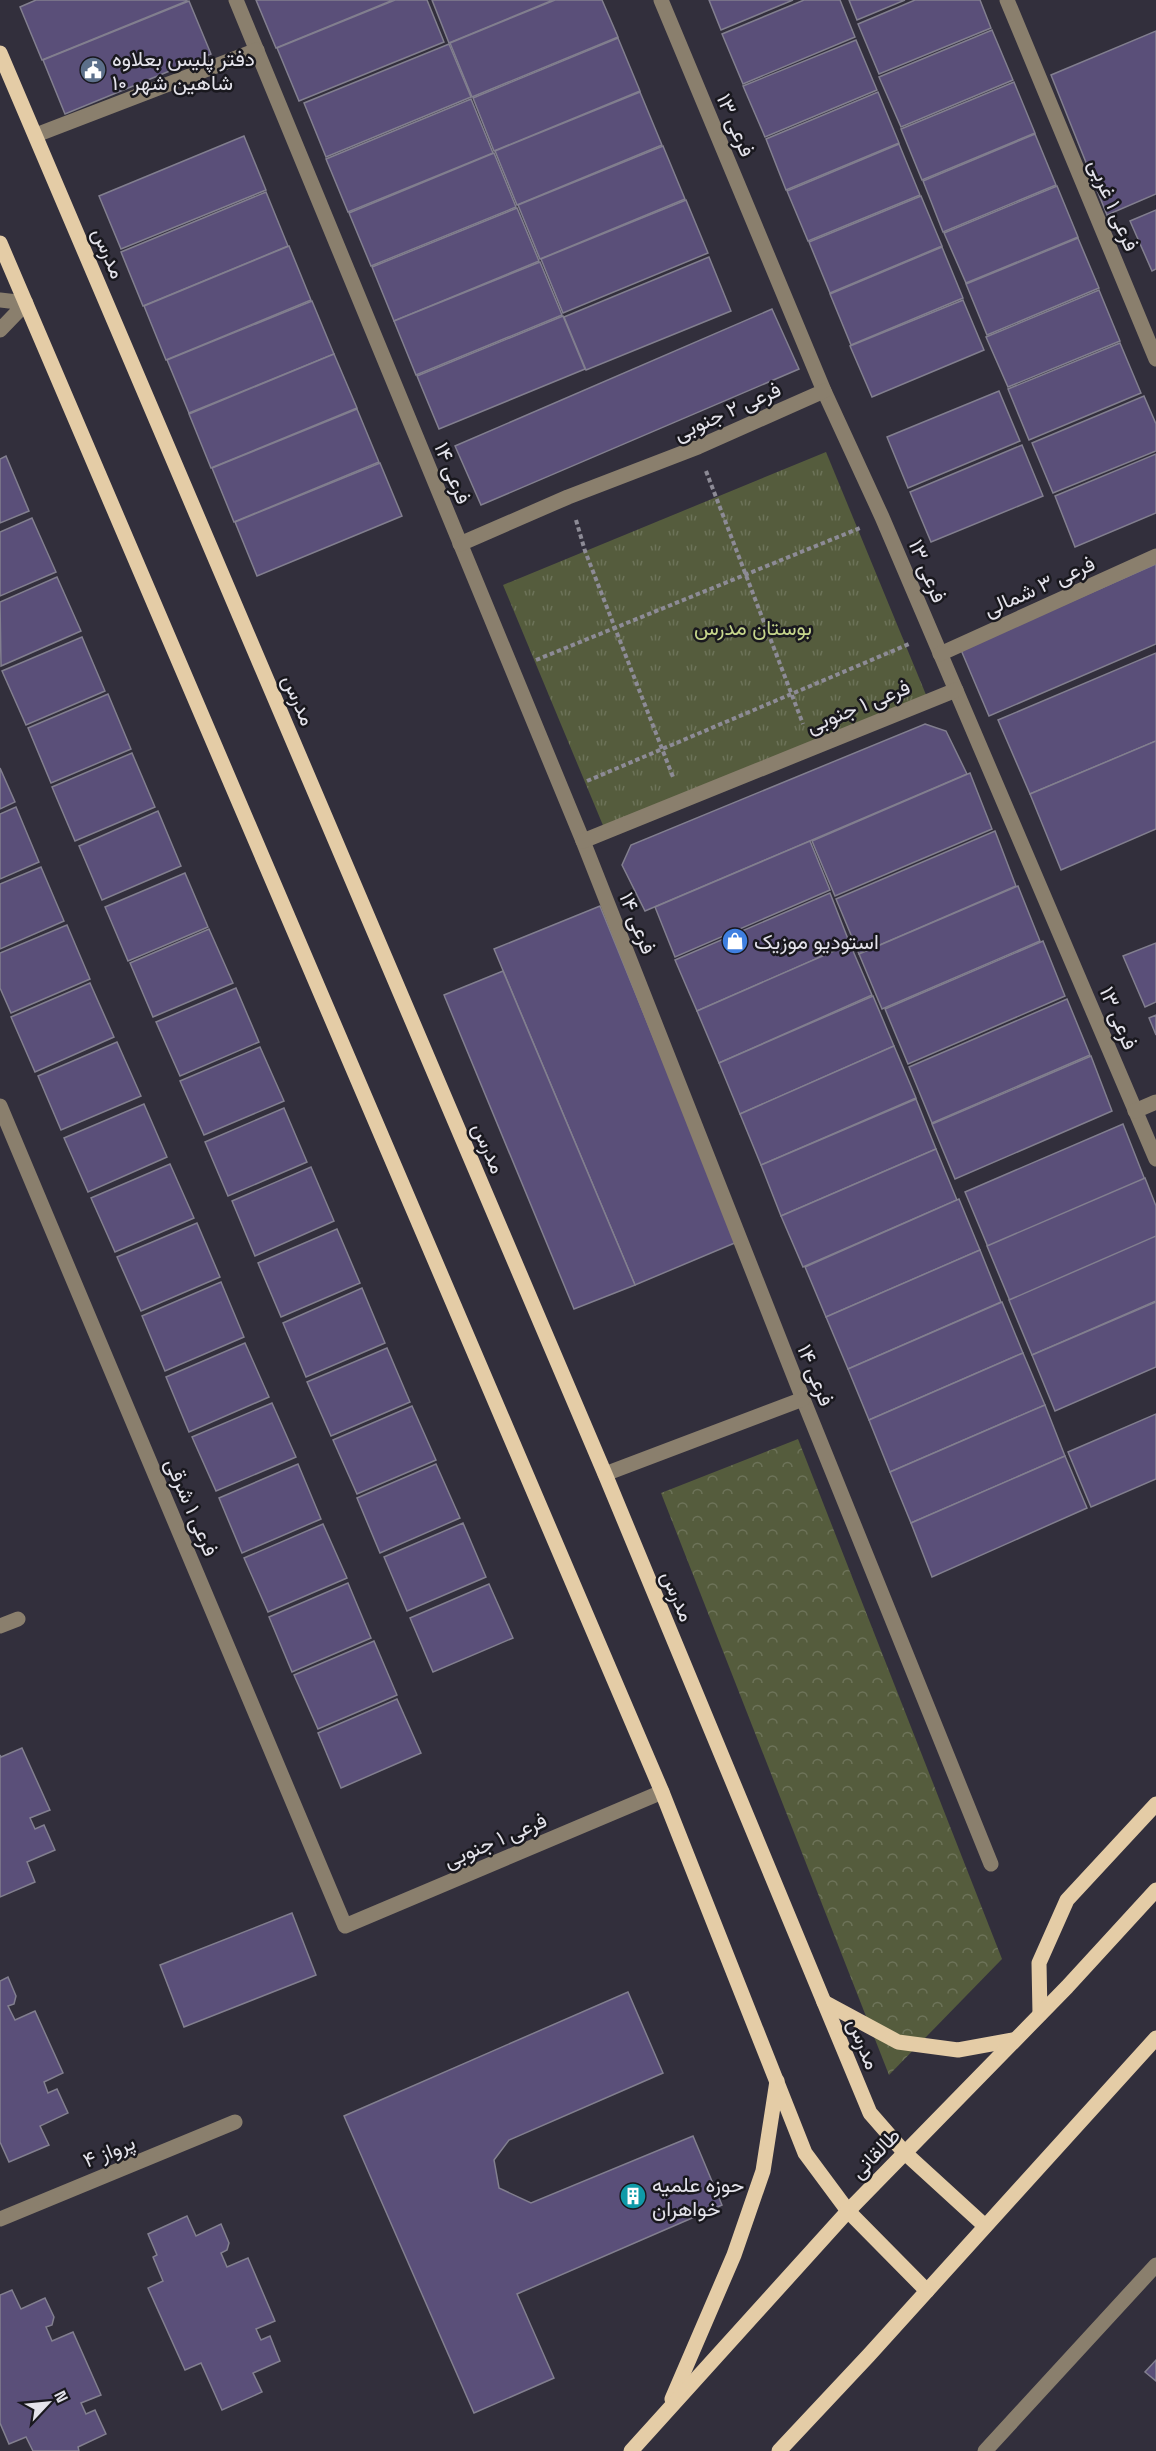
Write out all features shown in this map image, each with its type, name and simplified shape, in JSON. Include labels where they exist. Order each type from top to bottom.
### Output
[{"type":"main road","name":"مدرس","points":[[0,53],[605,1474],[870,2113],[904,2152],[985,2226]]},
{"type":"main road","points":[[0,243],[662,1792],[805,2153],[848,2211],[927,2291]]},
{"type":"main road","points":[[1040,2014],[1039,1963],[1067,1900],[1156,1804]]},
{"type":"main road","name":"طالقانی","points":[[631,2451],[848,2211],[1040,2014],[1156,1890]]},
{"type":"main road","points":[[824,2002],[898,2042],[958,2050],[1014,2040]]},
{"type":"main road","points":[[779,2451],[1156,2038]]},
{"type":"main road","points":[[667,2410],[734,2255],[763,2171],[777,2081]]},
{"type":"street","name":"فرعی ۱۴","points":[[236,0],[583,842],[803,1399],[991,1864]]},
{"type":"street","name":"فرعی ۱۳","points":[[661,0],[824,391],[882,517],[1156,1159]]},
{"type":"street","name":"فرعی ۱ غربی","points":[[1007,0],[1156,359]]},
{"type":"street","points":[[36,135],[257,50]]},
{"type":"street","points":[[0,300],[26,303]]},
{"type":"street","points":[[0,330],[26,303]]},
{"type":"street","name":"فرعی ۲ جنوبی","points":[[460,544],[824,391]]},
{"type":"street","name":"فرعی ۳ شمالی","points":[[940,654],[1156,556]]},
{"type":"street","name":"فرعی ۱ جنوبی","points":[[583,842],[956,690]]},
{"type":"street","points":[[1135,1111],[1156,1102]]},
{"type":"street","name":"فرعی ۱ شرقی","points":[[0,1106],[345,1926]]},
{"type":"street","points":[[605,1474],[803,1399]]},
{"type":"street","points":[[0,1626],[18,1619]]},
{"type":"street","name":"فرعی ۱ جنوبی","points":[[345,1926],[662,1792]]},
{"type":"street","name":"پرواز ۴","points":[[0,2219],[235,2122]]},
{"type":"street","points":[[985,2451],[1156,2265]]},
{"type":"path","points":[[716,497],[812,748]]},
{"type":"path","points":[[535,661],[858,529]]},
{"type":"path","points":[[585,551],[682,800]]},
{"type":"path","points":[[585,782],[906,645]]},
{"type":"green space","name":"بوستان مدرس","points":[[826,452],[929,702],[607,835],[503,585]]},
{"type":"green space","points":[[798,1439],[1002,1959],[889,2075],[661,1493]]},
{"type":"building","points":[[36,0],[187,1],[42,60],[20,7]]},
{"type":"building","points":[[256,0],[393,0],[276,48]]},
{"type":"building","points":[[395,0],[427,0],[444,42],[299,101],[277,48]]},
{"type":"building","points":[[432,0],[553,0],[449,43]]},
{"type":"building","points":[[555,0],[602,0],[618,37],[472,97],[450,43]]},
{"type":"building","points":[[709,0],[793,0],[721,30]]},
{"type":"building","points":[[804,0],[840,0],[855,37],[743,84],[722,34]]},
{"type":"building","points":[[849,0],[905,0],[857,20]]},
{"type":"building","points":[[915,0],[980,0],[991,28],[879,74],[858,24]]},
{"type":"building","points":[[189,1],[211,54],[65,114],[43,60]]},
{"type":"building","points":[[992,30],[1013,80],[901,127],[879,77]]},
{"type":"building","points":[[1156,31],[1156,194],[1107,215],[1051,75]]},
{"type":"building","points":[[618,38],[640,91],[494,151],[473,98]]},
{"type":"building","points":[[856,40],[877,90],[765,137],[743,86]]},
{"type":"building","points":[[449,44],[471,97],[326,157],[304,103]]},
{"type":"building","points":[[1014,82],[1035,133],[922,180],[901,129]]},
{"type":"building","points":[[640,92],[662,145],[517,205],[495,151]]},
{"type":"building","points":[[878,92],[899,143],[786,190],[766,139]]},
{"type":"building","points":[[471,99],[493,153],[348,212],[326,159]]},
{"type":"building","points":[[1035,134],[1056,185],[943,232],[923,181]]},
{"type":"building","points":[[244,136],[266,190],[121,249],[99,196]]},
{"type":"building","points":[[899,144],[920,195],[808,241],[787,191]]},
{"type":"building","points":[[663,146],[685,199],[540,259],[518,205]]},
{"type":"building","points":[[494,153],[516,207],[371,266],[349,213]]},
{"type":"building","points":[[1057,186],[1078,237],[966,283],[944,233]]},
{"type":"building","points":[[266,192],[288,246],[143,306],[121,252]]},
{"type":"building","points":[[921,196],[942,246],[830,293],[809,242]]},
{"type":"building","points":[[686,200],[708,253],[563,313],[541,259]]},
{"type":"building","points":[[517,208],[539,261],[394,321],[372,267]]},
{"type":"building","points":[[1156,210],[1156,269],[1152,271],[1130,221]]},
{"type":"building","points":[[1078,238],[1099,288],[987,335],[966,284]]},
{"type":"building","points":[[289,246],[311,300],[166,360],[144,306]]},
{"type":"building","points":[[942,247],[963,298],[851,345],[830,294]]},
{"type":"building","points":[[709,257],[731,311],[586,370],[564,317]]},
{"type":"building","points":[[540,262],[562,315],[416,375],[394,321]]},
{"type":"building","points":[[1099,290],[1120,341],[1008,387],[986,337]]},
{"type":"building","points":[[963,300],[984,350],[872,397],[850,346]]},
{"type":"building","points":[[312,301],[334,354],[189,413],[167,360]]},
{"type":"building","points":[[772,309],[799,369],[481,505],[455,446]]},
{"type":"building","points":[[563,316],[585,369],[439,429],[417,376]]},
{"type":"building","points":[[1120,343],[1141,393],[1029,440],[1008,389]]},
{"type":"building","points":[[334,354],[357,408],[211,468],[189,414]]},
{"type":"building","points":[[999,391],[1020,441],[908,488],[887,437]]},
{"type":"building","points":[[1144,396],[1156,424],[1156,451],[1053,493],[1032,443]]},
{"type":"building","points":[[357,409],[379,462],[234,522],[212,468]]},
{"type":"building","points":[[1022,445],[1043,496],[931,542],[910,492]]},
{"type":"building","points":[[1156,454],[1156,513],[1075,547],[1055,496]]},
{"type":"building","points":[[6,456],[29,511],[0,523],[0,459]]},
{"type":"building","points":[[380,463],[402,516],[257,576],[235,522]]},
{"type":"building","points":[[32,518],[56,572],[0,596],[0,532]]},
{"type":"building","points":[[1156,564],[1156,644],[989,716],[961,650]]},
{"type":"building","points":[[57,577],[81,631],[1,666],[0,602]]},
{"type":"building","points":[[82,637],[105,691],[26,725],[2,671]]},
{"type":"building","points":[[1156,653],[1156,741],[1030,794],[998,720]]},
{"type":"building","points":[[108,694],[131,749],[51,783],[28,728]]},
{"type":"building","points":[[925,724],[946,731],[967,774],[645,911],[622,865],[631,845]]},
{"type":"building","points":[[1156,741],[1156,829],[1061,870],[1030,794]]},
{"type":"building","points":[[132,753],[155,807],[75,841],[52,787]]},
{"type":"building","points":[[0,768],[15,802],[0,809]]},
{"type":"building","points":[[970,773],[992,829],[835,896],[812,841]]},
{"type":"building","points":[[16,807],[39,862],[0,879],[0,814]]},
{"type":"building","points":[[158,811],[181,866],[102,900],[79,846]]},
{"type":"building","points":[[995,831],[1016,886],[859,954],[836,899]]},
{"type":"building","points":[[810,841],[830,890],[675,957],[655,907]]},
{"type":"building","points":[[41,867],[64,921],[0,949],[0,884]]},
{"type":"building","points":[[185,873],[208,927],[128,961],[105,907]]},
{"type":"building","points":[[1018,886],[1040,941],[882,1009],[859,954]]},
{"type":"building","points":[[830,893],[850,944],[697,1011],[675,960]]},
{"type":"building","points":[[600,906],[737,1242],[635,1285],[494,949]]},
{"type":"building","points":[[67,925],[90,979],[11,1013],[0,988],[0,953]]},
{"type":"building","points":[[209,929],[233,983],[153,1017],[130,963]]},
{"type":"building","points":[[1043,941],[1065,996],[908,1064],[885,1009]]},
{"type":"building","points":[[1156,943],[1156,1002],[1145,1007],[1123,956]]},
{"type":"building","points":[[850,944],[872,995],[719,1063],[697,1011]]},
{"type":"building","points":[[503,971],[635,1285],[574,1309],[444,995]]},
{"type":"building","points":[[90,983],[114,1037],[35,1072],[11,1017]]},
{"type":"building","points":[[236,988],[259,1042],[180,1076],[156,1022]]},
{"type":"building","points":[[873,996],[894,1046],[740,1114],[719,1063]]},
{"type":"building","points":[[1067,999],[1090,1055],[932,1123],[909,1067]]},
{"type":"building","points":[[1156,1015],[1156,1035],[1149,1018]]},
{"type":"building","points":[[117,1042],[141,1096],[61,1130],[38,1076]]},
{"type":"building","points":[[894,1046],[916,1098],[761,1165],[740,1114]]},
{"type":"building","points":[[260,1047],[284,1101],[204,1135],[180,1081]]},
{"type":"building","points":[[1091,1056],[1112,1111],[955,1179],[932,1124]]},
{"type":"building","points":[[916,1099],[936,1149],[781,1216],[761,1165]]},
{"type":"building","points":[[144,1104],[167,1157],[88,1192],[64,1138]]},
{"type":"building","points":[[284,1108],[307,1162],[228,1196],[205,1142]]},
{"type":"building","points":[[1123,1124],[1145,1180],[988,1247],[965,1192]]},
{"type":"building","points":[[936,1149],[957,1200],[803,1267],[781,1216]]},
{"type":"building","points":[[170,1164],[194,1218],[115,1252],[91,1198]]},
{"type":"building","points":[[311,1167],[334,1221],[255,1256],[232,1201]]},
{"type":"building","points":[[1145,1178],[1156,1206],[1156,1238],[1010,1301],[987,1246]]},
{"type":"building","points":[[959,1199],[980,1250],[826,1317],[805,1267]]},
{"type":"building","points":[[197,1223],[220,1277],[141,1311],[117,1257]]},
{"type":"building","points":[[337,1229],[360,1283],[281,1317],[258,1263]]},
{"type":"building","points":[[1156,1236],[1156,1301],[1032,1355],[1009,1300]]},
{"type":"building","points":[[980,1250],[1001,1302],[848,1369],[826,1317]]},
{"type":"building","points":[[221,1282],[244,1337],[165,1371],[142,1316]]},
{"type":"building","points":[[362,1288],[385,1343],[306,1377],[283,1323]]},
{"type":"building","points":[[1002,1302],[1023,1353],[869,1420],[848,1369]]},
{"type":"building","points":[[1156,1302],[1156,1367],[1055,1411],[1032,1355]]},
{"type":"building","points":[[245,1343],[269,1397],[189,1432],[166,1377]]},
{"type":"building","points":[[387,1348],[410,1402],[331,1436],[307,1382]]},
{"type":"building","points":[[1023,1353],[1045,1405],[890,1472],[869,1420]]},
{"type":"building","points":[[272,1403],[296,1457],[216,1491],[192,1437]]},
{"type":"building","points":[[1045,1405],[1065,1456],[911,1523],[890,1472]]},
{"type":"building","points":[[412,1406],[436,1460],[357,1494],[333,1440]]},
{"type":"building","points":[[1156,1414],[1156,1479],[1091,1507],[1068,1452]]},
{"type":"building","points":[[1065,1456],[1087,1508],[932,1577],[911,1523]]},
{"type":"building","points":[[298,1464],[321,1519],[242,1553],[219,1498]]},
{"type":"building","points":[[436,1464],[460,1518],[380,1553],[357,1498]]},
{"type":"building","points":[[463,1523],[486,1577],[407,1611],[384,1557]]},
{"type":"building","points":[[323,1524],[347,1578],[268,1612],[244,1558]]},
{"type":"building","points":[[348,1583],[371,1638],[292,1672],[269,1617]]},
{"type":"building","points":[[489,1584],[513,1638],[433,1672],[410,1618]]},
{"type":"building","points":[[374,1641],[397,1695],[318,1729],[294,1675]]},
{"type":"building","points":[[397,1699],[421,1753],[341,1788],[318,1733]]},
{"type":"building","points":[[22,1748],[50,1810],[30,1818],[35,1829],[44,1825],[55,1850],[27,1862],[35,1882],[0,1897],[0,1755],[1,1757]]},
{"type":"building","points":[[292,1913],[316,1975],[184,2027],[160,1965]]},
{"type":"building","points":[[8,1977],[16,1996],[14,2004],[8,2006],[15,2020],[35,2011],[63,2073],[44,2082],[48,2093],[57,2089],[68,2113],[40,2126],[49,2145],[9,2162],[0,2142],[0,1981]]},
{"type":"building","name":"حوزه علمیه خواهران","points":[[628,1992],[663,2073],[509,2140],[494,2160],[499,2188],[531,2203],[693,2136],[722,2205],[517,2294],[554,2378],[474,2413],[344,2116]]},
{"type":"building","points":[[187,2216],[196,2236],[221,2224],[229,2243],[227,2250],[221,2253],[227,2267],[248,2258],[275,2321],[256,2329],[261,2340],[270,2336],[280,2361],[253,2373],[262,2392],[222,2410],[201,2363],[185,2370],[148,2288],[163,2281],[153,2257],[157,2255],[148,2234]]},
{"type":"building","points":[[12,2290],[21,2309],[45,2298],[54,2317],[52,2325],[46,2327],[52,2341],[73,2332],[101,2395],[81,2403],[86,2414],[95,2410],[106,2434],[78,2447],[79,2451],[33,2451],[26,2437],[9,2444],[0,2423],[0,2295]]},
{"type":"building","points":[[1156,2360],[1156,2381],[1145,2372]]},
{"type":"place","name":"دفتر پلیس بعلاوه ۱۰ شاهین شهر","points":[[93,70]]},
{"type":"place","name":"استودیو موزیک","points":[[735,941]]},
{"type":"place","name":"حوزه علمیه خواهران","points":[[633,2196]]}]
